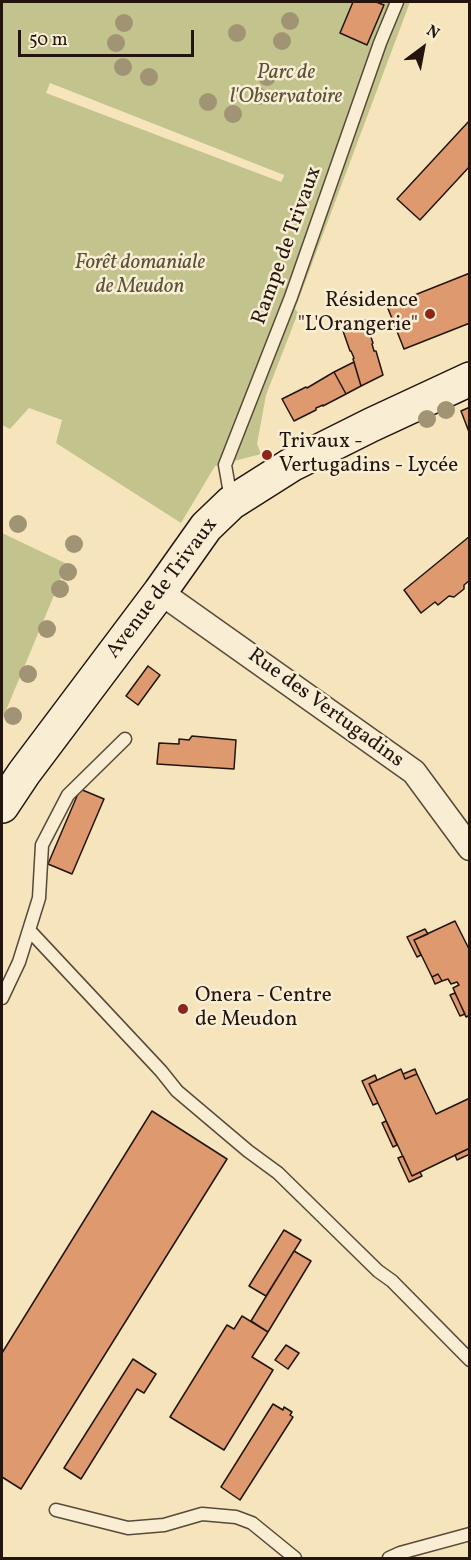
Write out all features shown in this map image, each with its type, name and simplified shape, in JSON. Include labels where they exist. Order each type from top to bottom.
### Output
[{"type":"main road","name":"Avenue de Trivaux","points":[[2,806],[206,527],[231,503],[291,465],[470,379]]},
{"type":"street","name":"Rue des Vertugadins","points":[[160,592],[414,772],[470,848]]},
{"type":"lane","name":"Rampe de Trivaux","points":[[231,503],[225,465],[291,297],[380,43],[397,2]]},
{"type":"lane","points":[[2,998],[19,962],[39,898],[42,845],[68,795],[125,739]]},
{"type":"lane","points":[[29,930],[177,1091],[248,1151],[278,1173],[378,1271],[392,1281],[470,1360]]},
{"type":"lane","points":[[56,1510],[128,1527],[164,1525],[202,1514],[236,1516],[252,1523],[295,1558]]},
{"type":"lane","points":[[389,1558],[470,1534]]},
{"type":"green space","name":"Forêt domaniale de Meudon","points":[[2,2],[410,2],[295,309],[298,313],[266,395],[257,444],[261,454],[215,466],[181,523],[56,443],[62,420],[29,408],[10,429],[2,425]],"holes":[[[50,83],[284,175],[281,182],[46,93]]]},
{"type":"green space","points":[[2,533],[67,564],[2,720]]},
{"type":"building","points":[[353,2],[376,2],[384,5],[367,45],[340,33]]},
{"type":"building","points":[[470,120],[470,166],[420,220],[397,199]]},
{"type":"building","name":"Résidence \"L'Orangerie\"","points":[[470,273],[470,323],[404,349],[387,306]]},
{"type":"building","points":[[365,320],[383,375],[361,386],[354,358],[342,328]]},
{"type":"building","points":[[354,362],[361,386],[346,394],[334,372]]},
{"type":"building","points":[[334,372],[346,394],[294,421],[282,399]]},
{"type":"building","points":[[470,407],[470,432],[469,432],[461,411]]},
{"type":"building","points":[[470,536],[470,580],[454,597],[449,596],[438,605],[435,602],[421,613],[404,590]]},
{"type":"building","points":[[148,666],[160,675],[138,705],[126,696]]},
{"type":"building","points":[[192,736],[236,740],[234,769],[157,764],[159,743],[179,744],[179,739],[189,740]]},
{"type":"building","points":[[80,789],[104,799],[72,874],[48,864]]},
{"type":"building","points":[[455,921],[470,951],[470,1015],[466,1017],[453,988],[459,985],[457,982],[451,984],[448,979],[442,981],[438,974],[432,977],[414,940]]},
{"type":"building","points":[[425,929],[428,934],[414,940],[421,955],[417,957],[407,937]]},
{"type":"building","points":[[438,974],[442,981],[435,984],[432,977]]},
{"type":"building","points":[[455,993],[465,1014],[460,1016],[450,995]]},
{"type":"building","points":[[401,1069],[405,1079],[417,1074],[436,1114],[470,1098],[470,1148],[412,1176],[369,1084]]},
{"type":"building","points":[[415,1069],[417,1074],[405,1079],[403,1074]]},
{"type":"building","points":[[375,1075],[377,1080],[369,1084],[378,1103],[373,1105],[362,1081]]},
{"type":"building","points":[[152,1111],[227,1159],[21,1489],[2,1477],[2,1353]]},
{"type":"building","points":[[386,1121],[397,1145],[393,1147],[382,1123]]},
{"type":"building","points":[[470,1148],[470,1154],[457,1160],[455,1155]]},
{"type":"building","points":[[403,1156],[412,1176],[420,1172],[422,1176],[409,1182],[398,1158]]},
{"type":"building","points":[[284,1230],[301,1240],[266,1296],[249,1286]]},
{"type":"building","points":[[294,1251],[311,1261],[268,1332],[251,1321]]},
{"type":"building","points":[[242,1316],[268,1332],[252,1357],[273,1370],[224,1450],[170,1417],[227,1325],[234,1329]]},
{"type":"building","points":[[286,1345],[299,1353],[288,1369],[275,1360]]},
{"type":"building","points":[[133,1359],[156,1374],[144,1393],[137,1389],[81,1479],[64,1468]]},
{"type":"building","points":[[273,1404],[292,1412],[290,1415],[293,1417],[240,1500],[221,1487]]},
{"type":"place","name":"Résidence \"L'Orangerie\"","points":[[430,314]]},
{"type":"place","name":"Trivaux - Vertugadins - Lycée","points":[[267,455]]},
{"type":"place","name":"Onera - Centre de Meudon","points":[[183,1009]]},
{"type":"park label","name":"Parc de l'Observatoire","points":[[286,86]]}]
